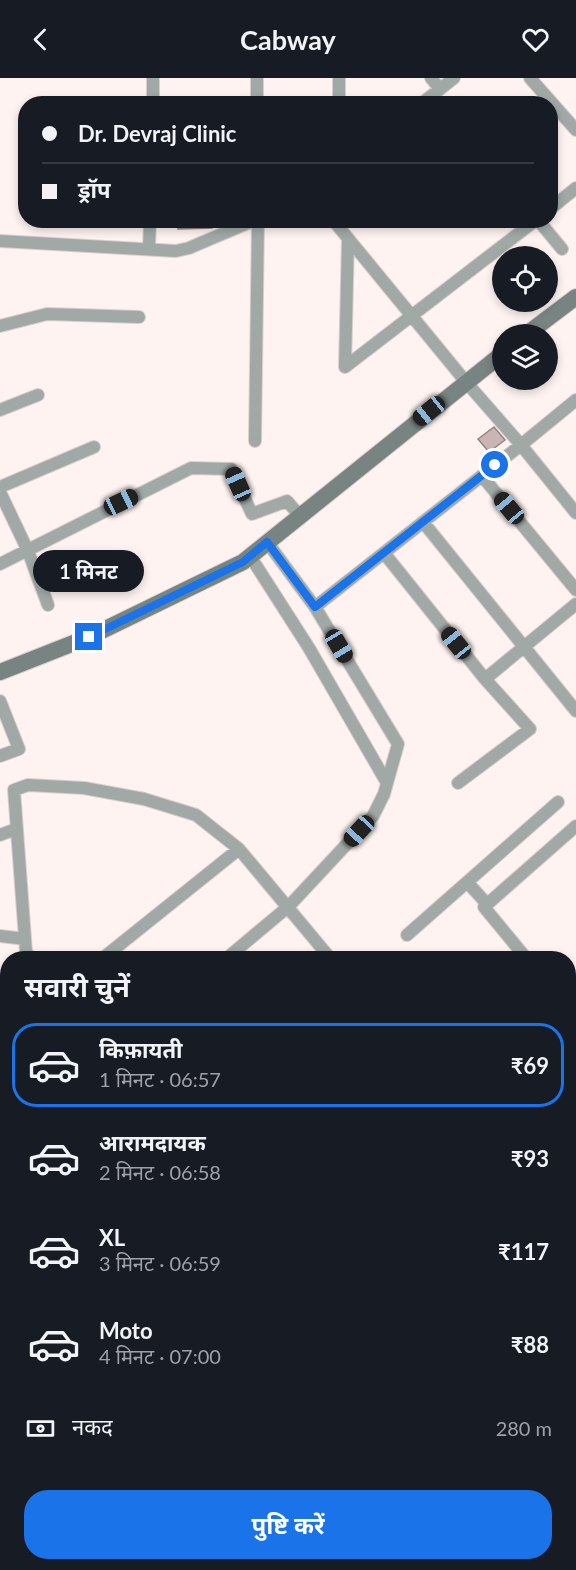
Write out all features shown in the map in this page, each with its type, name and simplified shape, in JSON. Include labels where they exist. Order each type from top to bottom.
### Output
[{"type":"street","points":[[153,78],[153,96]]},
{"type":"street","points":[[257,78],[257,96]]},
{"type":"street","points":[[339,78],[339,96]]},
{"type":"street","points":[[431,78],[439,95],[454,78]]},
{"type":"street","points":[[530,78],[546,96]]},
{"type":"street","points":[[558,110],[576,130]]},
{"type":"street","points":[[558,203],[576,188]]},
{"type":"street","points":[[149,248],[150,228]]},
{"type":"street","points":[[0,241],[176,250],[189,248],[237,228]]},
{"type":"street","points":[[255,441],[256,228]]},
{"type":"street","points":[[340,228],[576,513]]},
{"type":"street","points":[[348,238],[345,367],[527,228]]},
{"type":"street","points":[[544,228],[562,249]]},
{"type":"street","points":[[541,324],[576,297]]},
{"type":"street","points":[[0,326],[47,314],[139,317]]},
{"type":"street","points":[[0,672],[89,637],[243,562],[492,362]]},
{"type":"street","points":[[0,410],[38,395]]},
{"type":"street","points":[[315,607],[576,400]]},
{"type":"street","points":[[0,487],[94,447]]},
{"type":"street","points":[[0,564],[191,468],[231,469],[252,514],[287,501],[300,516]]},
{"type":"street","points":[[482,476],[576,590]]},
{"type":"street","points":[[0,492],[28,551],[48,605]]},
{"type":"street","points":[[423,522],[576,711]]},
{"type":"street","points":[[236,951],[288,908],[373,816],[384,794],[398,744],[315,607],[267,542]]},
{"type":"street","points":[[384,553],[485,679],[530,729],[458,783]]},
{"type":"street","points":[[250,556],[309,648],[387,783]]},
{"type":"street","points":[[485,679],[576,604]]},
{"type":"street","points":[[0,702],[19,749],[0,756]]},
{"type":"street","points":[[26,951],[14,790],[28,784],[84,788],[144,799],[196,815],[239,849],[324,951]]},
{"type":"street","points":[[407,935],[558,802]]},
{"type":"street","points":[[520,951],[484,907],[576,826]]},
{"type":"street","points":[[0,835],[16,829]]},
{"type":"street","points":[[112,951],[239,849]]},
{"type":"street","points":[[467,882],[487,904]]},
{"type":"street","points":[[0,936],[25,939]]},
{"type":"building","points":[[494,427],[505,440],[489,452],[478,439]]},
{"type":"route","points":[[89,637],[243,562],[267,542],[315,607],[495,465]]}]
